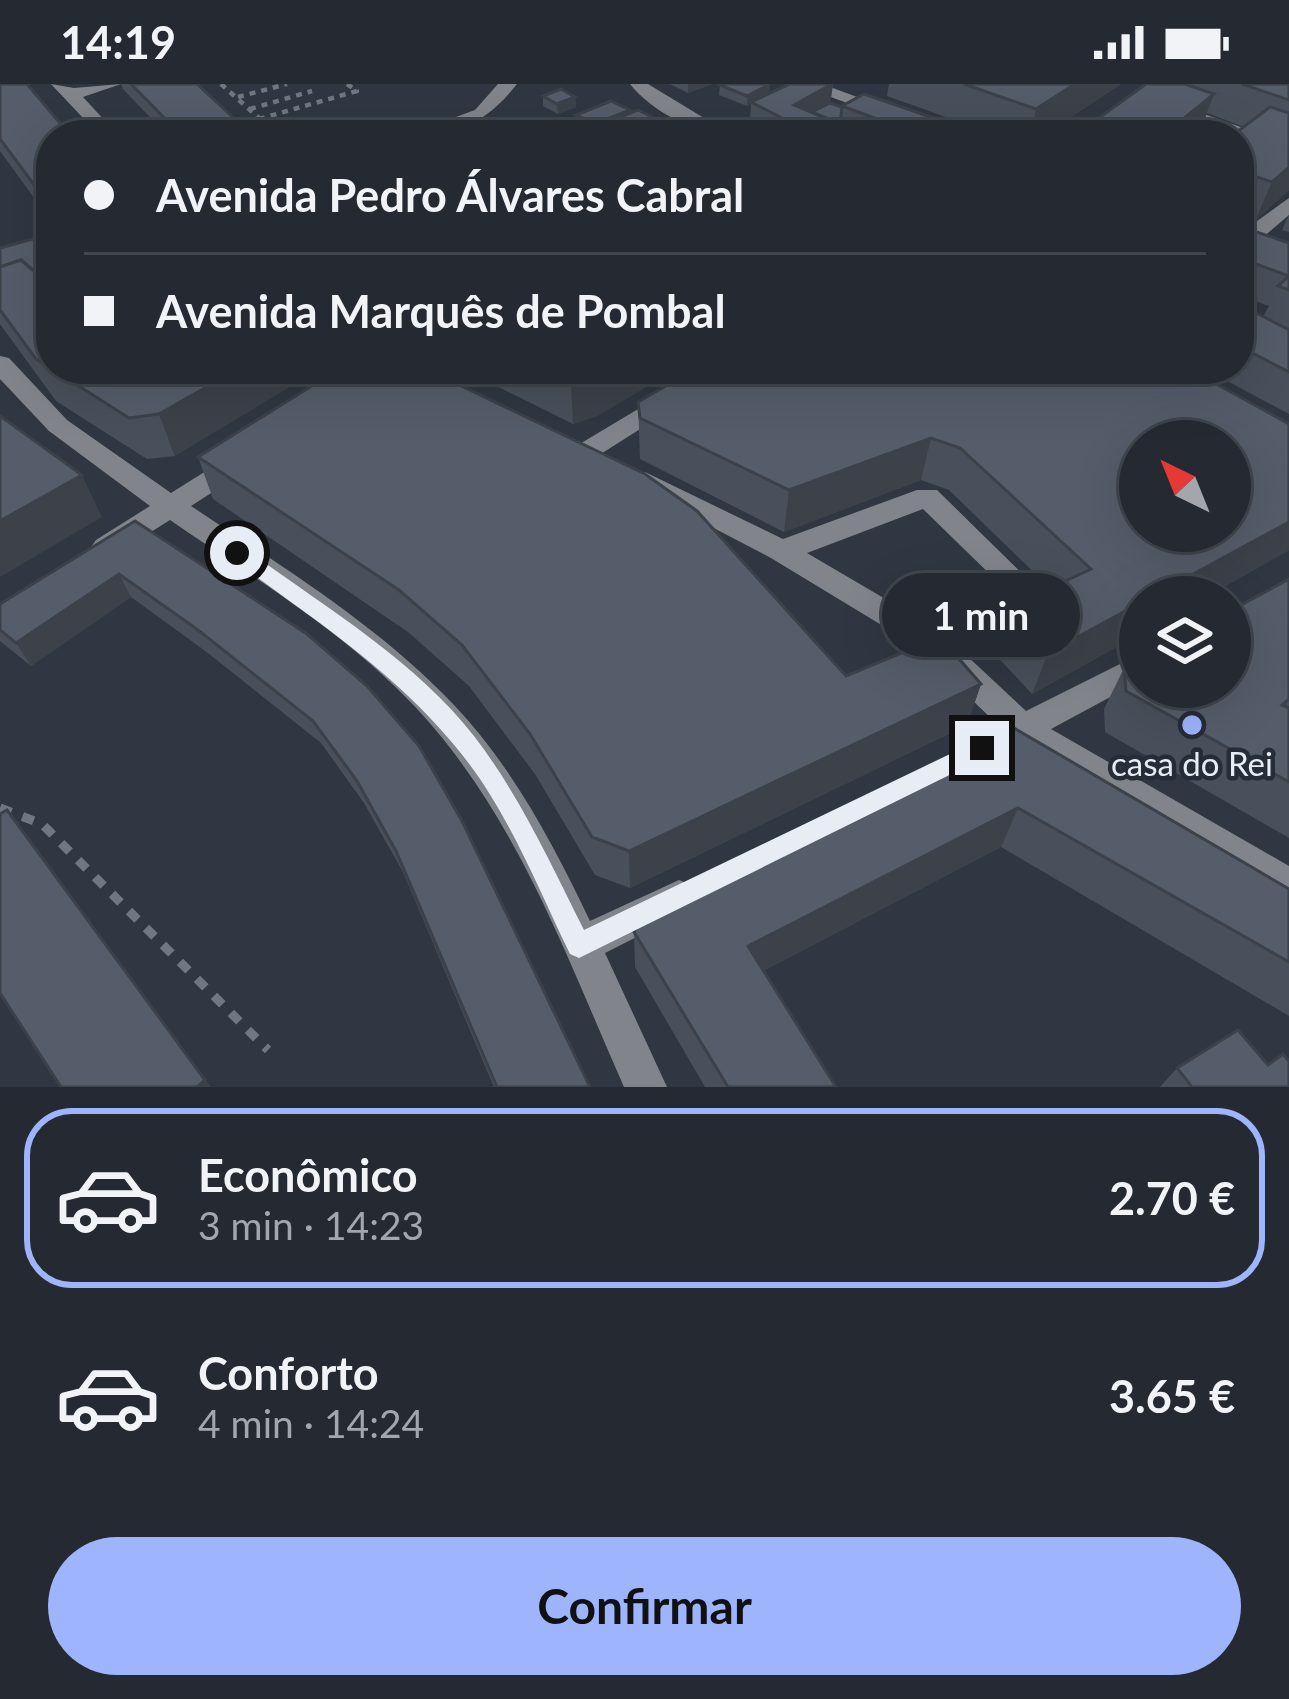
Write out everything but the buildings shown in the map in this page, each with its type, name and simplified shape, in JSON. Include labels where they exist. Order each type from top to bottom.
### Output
[{"type":"street","points":[[65,89],[112,84]]},
{"type":"street","points":[[463,120],[482,114],[508,84]]},
{"type":"street","points":[[639,84],[650,96],[695,120]]},
{"type":"street","points":[[805,84],[908,120]]},
{"type":"street","points":[[845,98],[872,84]]},
{"type":"street","points":[[65,89],[95,120]]},
{"type":"street","points":[[482,114],[493,120]]},
{"type":"street","points":[[1197,118],[1203,120]]},
{"type":"street","points":[[1254,138],[1289,151]]},
{"type":"street","points":[[1254,238],[1289,204]]},
{"type":"street","points":[[0,362],[61,430],[404,676],[450,725],[516,818],[646,1087]]},
{"type":"street","points":[[695,384],[577,446],[781,551],[927,638],[1023,729],[1289,886]]},
{"type":"street","points":[[76,566],[270,443]]},
{"type":"street","points":[[781,551],[927,497],[1023,590],[927,638]]},
{"type":"street","points":[[980,749],[1119,677]]},
{"type":"street","points":[[579,946],[706,884]]},
{"type":"path","points":[[221,84],[260,118],[357,91],[347,84]]},
{"type":"path","points":[[236,98],[286,84]]},
{"type":"path","points":[[302,84],[322,101]]},
{"type":"path","points":[[249,109],[312,92]]},
{"type":"path","points":[[0,808],[43,824],[268,1050]]},
{"type":"place","name":"casa do Rei","points":[[1192,725]]},
{"type":"route","points":[[237,553],[404,676],[465,741],[516,818],[579,946],[982,748]]}]
